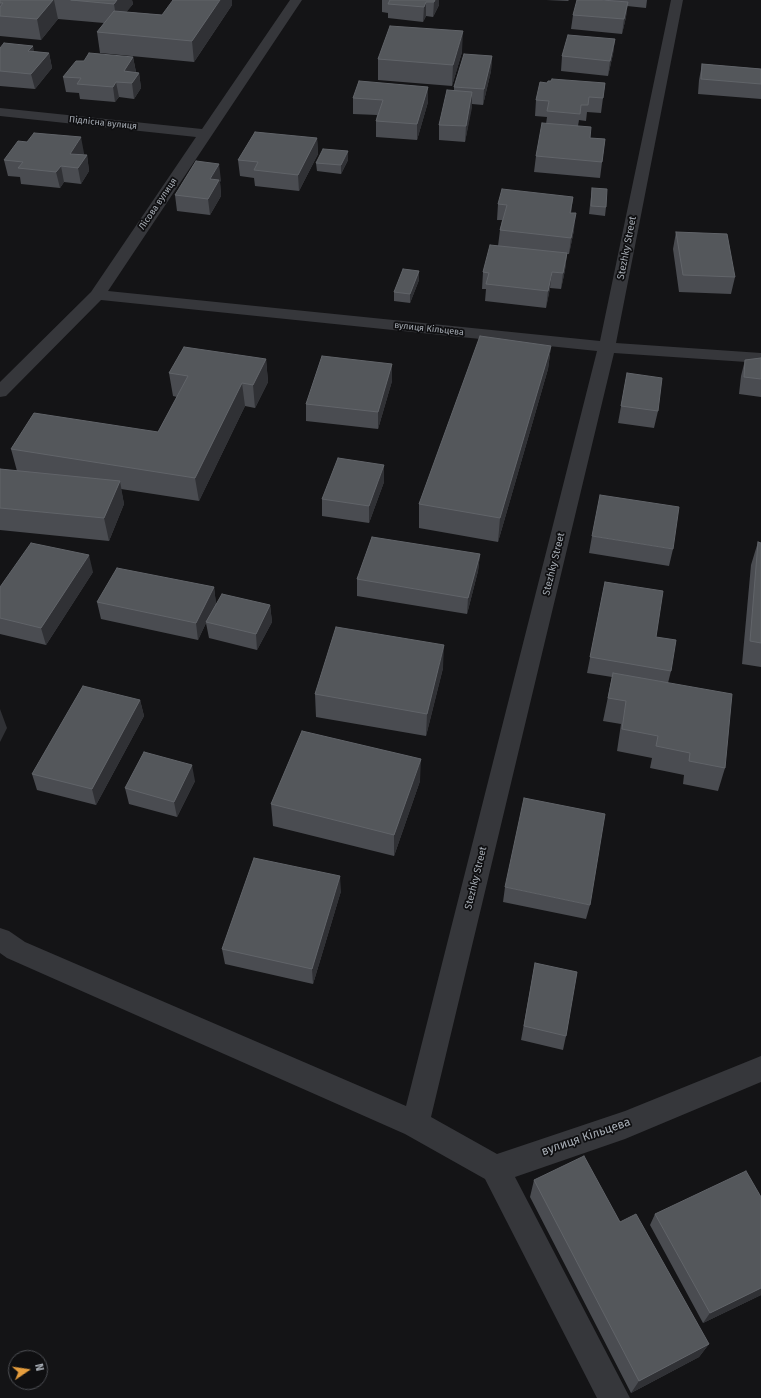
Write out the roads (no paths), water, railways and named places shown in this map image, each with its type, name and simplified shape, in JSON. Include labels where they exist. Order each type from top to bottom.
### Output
[{"type":"street","name":"Лісова вулиця","points":[[0,392],[97,295],[296,0]]},
{"type":"street","name":"Stezhky Street","points":[[415,1124],[607,347],[677,0]]},
{"type":"street","name":"Підлісна вулиця","points":[[0,112],[206,134]]},
{"type":"street","name":"вулиця Кільцева","points":[[97,295],[607,347],[761,358]]},
{"type":"street","points":[[0,939],[16,950],[415,1124],[495,1169],[614,1398]]},
{"type":"street","name":"вулиця Кільцева","points":[[495,1169],[625,1125],[761,1068]]}]
